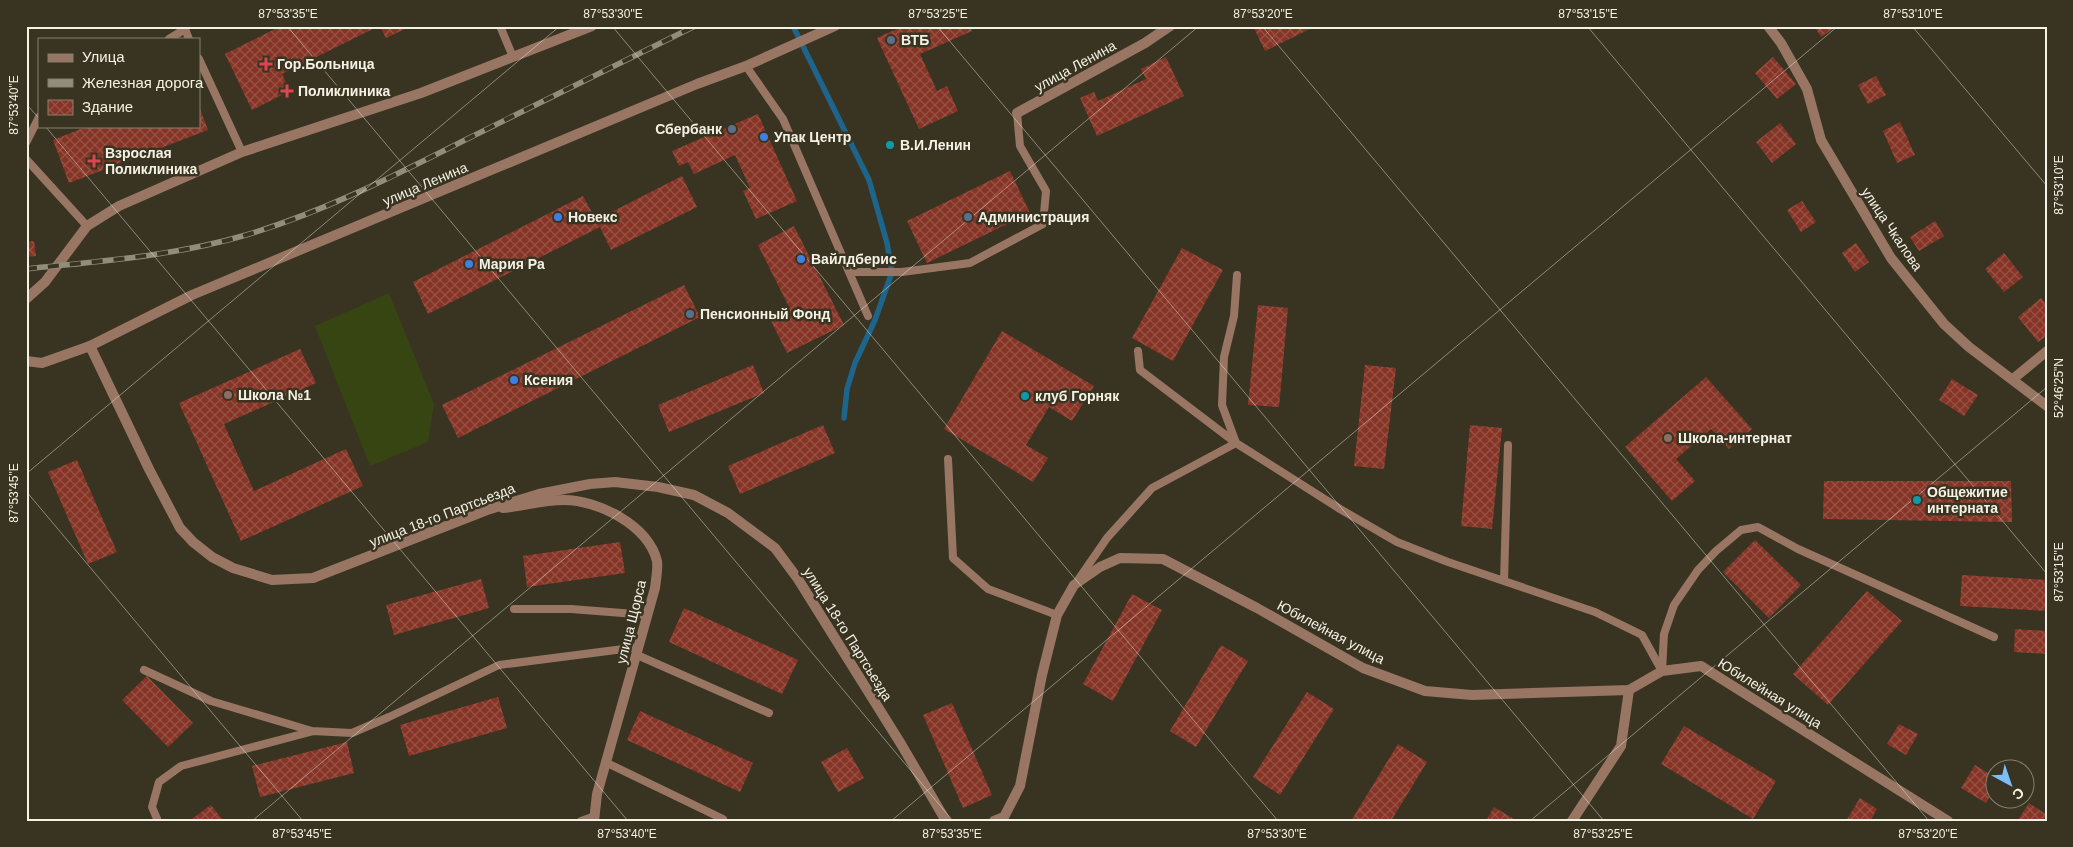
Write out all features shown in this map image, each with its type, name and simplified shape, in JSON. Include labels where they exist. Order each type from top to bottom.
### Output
[{"type":"street","points":[[26,299],[45,282],[87,226],[119,206],[242,152],[421,93],[592,26]]},
{"type":"street","name":"улица Ленина","points":[[26,361],[42,363],[90,346],[192,296],[697,84],[746,66],[835,26]]},
{"type":"street","name":"улица Ленина","points":[[1017,113],[1145,43],[1170,26]]},
{"type":"street","name":"улица Чкалова","points":[[1768,26],[1780,42],[1807,89],[1821,140],[1891,258],[1944,324],[1969,347],[2047,406]]},
{"type":"street","name":"улица 18-го Партсьезда","points":[[90,346],[149,469],[180,528],[193,542],[212,557],[233,568],[272,580],[313,578],[487,510],[539,494],[590,484],[615,482],[658,487],[694,495],[728,513],[775,548],[798,580],[946,821]]},
{"type":"street","points":[[2013,379],[2047,351]]},
{"type":"street","name":"улица Щорса","points":[[487,510],[564,500],[591,505],[624,519],[646,538],[657,562],[655,588],[597,794],[594,818]]},
{"type":"street","name":"Юбилейная улица","points":[[994,821],[1004,817],[1020,786],[1033,715],[1057,614],[1074,586],[1100,567],[1120,558],[1164,559],[1257,608],[1363,668],[1424,691],[1472,695],[1629,690],[1662,671],[1702,666],[1948,821]]},
{"type":"street","points":[[1572,821],[1620,746],[1629,690]]},
{"type":"lane","points":[[500,26],[513,57]]},
{"type":"lane","points":[[172,38],[188,28]]},
{"type":"lane","points":[[200,61],[242,152]]},
{"type":"lane","points":[[746,66],[783,119],[816,191],[868,316]]},
{"type":"lane","points":[[849,272],[902,272],[970,263],[1043,224],[1046,191],[1020,146],[1017,113]]},
{"type":"lane","points":[[26,144],[38,119]]},
{"type":"lane","points":[[26,159],[87,226]]},
{"type":"lane","points":[[1236,443],[1222,405],[1224,357],[1234,316],[1237,275]]},
{"type":"lane","points":[[1138,351],[1140,370],[1236,443],[1340,509],[1397,542],[1595,612],[1642,636],[1662,671]]},
{"type":"lane","points":[[1074,586],[1107,538],[1152,488],[1236,443]]},
{"type":"lane","points":[[1504,581],[1508,445]]},
{"type":"lane","points":[[948,459],[953,558],[988,589],[1057,614]]},
{"type":"lane","points":[[1662,671],[1664,634],[1674,605],[1698,570],[1716,551],[1741,530],[1758,527],[1798,549],[1994,637]]},
{"type":"lane","points":[[514,609],[571,609],[648,614]]},
{"type":"lane","points":[[144,670],[211,701],[312,731],[352,732],[499,666],[638,651],[769,713]]},
{"type":"lane","points":[[158,821],[152,807],[158,782],[181,766],[312,731]]},
{"type":"lane","points":[[607,763],[723,819]]},
{"type":"lane","points":[[581,821],[594,818]]},
{"type":"green space","points":[[389,293],[434,404],[428,442],[370,466],[315,326]]},
{"type":"building","name":"Гор.Больница","points":[[281,26],[379,26],[282,74],[290,91],[252,110],[225,54]]},
{"type":"building","name":"Гор.Больница","points":[[380,26],[411,26],[386,38]]},
{"type":"building","points":[[903,26],[970,26],[972,31],[920,54],[937,91],[947,86],[958,111],[919,129],[877,38]]},
{"type":"building","points":[[1253,26],[1316,26],[1265,51]]},
{"type":"building","points":[[1814,26],[1837,26],[1821,37]]},
{"type":"building","points":[[1166,57],[1184,96],[1097,136],[1080,98],[1094,92],[1098,101],[1146,79],[1141,69]]},
{"type":"building","points":[[1773,57],[1796,84],[1777,99],[1755,73]]},
{"type":"building","points":[[1876,76],[1886,95],[1868,104],[1858,85]]},
{"type":"building","name":"Взрослая Поликлиника","points":[[200,109],[208,130],[69,183],[53,140],[83,128],[200,128]]},
{"type":"building","points":[[758,114],[797,201],[756,219],[743,191],[750,188],[735,155],[694,174],[688,162],[679,166],[672,151]]},
{"type":"building","points":[[1900,122],[1915,155],[1897,163],[1883,131]]},
{"type":"building","points":[[1780,123],[1796,144],[1772,163],[1756,142]]},
{"type":"building","name":"Администрация","points":[[1010,171],[1030,213],[927,263],[907,221]]},
{"type":"building","points":[[682,176],[697,207],[611,250],[600,227],[428,314],[413,282],[583,196],[596,220]]},
{"type":"building","points":[[1802,201],[1816,222],[1801,232],[1787,210]]},
{"type":"building","points":[[1935,221],[1944,236],[1919,251],[1910,237]]},
{"type":"building","points":[[794,226],[844,325],[787,353],[769,317],[789,307],[758,245]]},
{"type":"building","points":[[34,241],[36,256],[26,257],[26,242]]},
{"type":"building","points":[[1856,243],[1869,262],[1855,272],[1842,253]]},
{"type":"building","points":[[1182,248],[1223,270],[1173,361],[1132,338]]},
{"type":"building","points":[[2004,253],[2023,277],[2004,292],[1985,269]]},
{"type":"building","points":[[684,285],[700,317],[458,438],[442,405]]},
{"type":"building","points":[[2041,298],[2047,304],[2047,336],[2038,342],[2018,317]]},
{"type":"building","points":[[1258,305],[1288,308],[1279,407],[1248,405]]},
{"type":"building","name":"клуб Горняк","points":[[1002,331],[1094,386],[1072,421],[1049,407],[1026,445],[1048,458],[1033,482],[944,429]]},
{"type":"building","points":[[300,349],[316,383],[224,424],[254,491],[346,449],[363,486],[241,541],[179,403]]},
{"type":"building","points":[[753,365],[764,393],[669,432],[658,405]]},
{"type":"building","points":[[1365,365],[1396,368],[1384,469],[1354,466]]},
{"type":"building","name":"Школа-интернат","points":[[1706,377],[1752,429],[1729,449],[1711,429],[1676,459],[1695,481],[1672,501],[1625,447]]},
{"type":"building","points":[[1952,379],[1978,395],[1964,416],[1939,400]]},
{"type":"building","points":[[823,425],[835,453],[740,494],[728,466]]},
{"type":"building","points":[[1470,425],[1502,428],[1492,529],[1461,526]]},
{"type":"building","points":[[77,460],[117,552],[88,564],[48,472]]},
{"type":"building","name":"Общежитие интерната","points":[[1824,481],[2011,481],[2012,522],[1823,519]]},
{"type":"building","points":[[1755,540],[1801,585],[1769,618],[1723,572]]},
{"type":"building","points":[[620,542],[625,573],[527,587],[523,556]]},
{"type":"building","points":[[1962,575],[2047,580],[2047,611],[1960,606]]},
{"type":"building","points":[[481,579],[489,608],[394,635],[386,605]]},
{"type":"building","points":[[1867,591],[1902,621],[1828,705],[1793,674]]},
{"type":"building","points":[[1132,594],[1162,610],[1113,701],[1083,684]]},
{"type":"building","points":[[684,608],[798,660],[782,694],[669,642]]},
{"type":"building","points":[[2015,629],[2047,631],[2047,654],[2014,652]]},
{"type":"building","points":[[1221,645],[1248,661],[1196,747],[1170,731]]},
{"type":"building","points":[[147,676],[193,723],[168,747],[122,700]]},
{"type":"building","points":[[1307,692],[1334,709],[1280,795],[1253,777]]},
{"type":"building","points":[[498,697],[507,728],[409,756],[400,725]]},
{"type":"building","points":[[952,703],[992,795],[963,808],[923,715]]},
{"type":"building","points":[[640,711],[753,763],[740,792],[627,740]]},
{"type":"building","points":[[1899,724],[1918,734],[1906,755],[1887,744]]},
{"type":"building","points":[[1684,726],[1776,781],[1753,819],[1661,764]]},
{"type":"building","points":[[347,742],[354,773],[260,797],[252,766]]},
{"type":"building","points":[[1398,744],[1427,762],[1391,821],[1351,821]]},
{"type":"building","points":[[847,748],[864,778],[838,792],[821,762]]},
{"type":"building","points":[[1975,765],[1986,772],[1986,803],[1961,788]]},
{"type":"building","points":[[1860,798],[1877,809],[1870,821],[1846,821]]},
{"type":"building","points":[[211,805],[222,819],[219,821],[189,821]]},
{"type":"building","points":[[1494,807],[1517,821],[1486,821]]},
{"type":"building","points":[[2036,808],[2047,815],[2043,821],[2018,820],[2024,810],[2036,810]]},
{"type":"waterway","points":[[793,26],[869,180],[887,243],[892,272],[875,320],[855,363],[847,389],[844,418]]},
{"type":"railway","points":[[26,269],[165,253],[192,248],[246,235],[303,216],[385,180],[695,26]]},
{"type":"place","name":"ВТБ","points":[[891,40]]},
{"type":"place","name":"Гор.Больница","points":[[266,64]]},
{"type":"place","name":"Поликлиника","points":[[287,91]]},
{"type":"place","name":"Сбербанк","points":[[732,129]]},
{"type":"place","name":"Упак Центр","points":[[764,137]]},
{"type":"place","name":"В.И.Ленин","points":[[890,145]]},
{"type":"place","name":"Взрослая Поликлиника","points":[[94,161]]},
{"type":"place","name":"Новекс","points":[[558,217]]},
{"type":"place","name":"Администрация","points":[[968,217]]},
{"type":"place","name":"Вайлдберис","points":[[801,259]]},
{"type":"place","name":"Мария Ра","points":[[469,264]]},
{"type":"place","name":"Пенсионный Фонд","points":[[690,314]]},
{"type":"place","name":"Ксения","points":[[514,380]]},
{"type":"place","name":"Школа №1","points":[[228,395]]},
{"type":"place","name":"клуб Горняк","points":[[1025,396]]},
{"type":"place","name":"Школа-интернат","points":[[1668,438]]},
{"type":"place","name":"Общежитие интерната","points":[[1917,500]]}]
